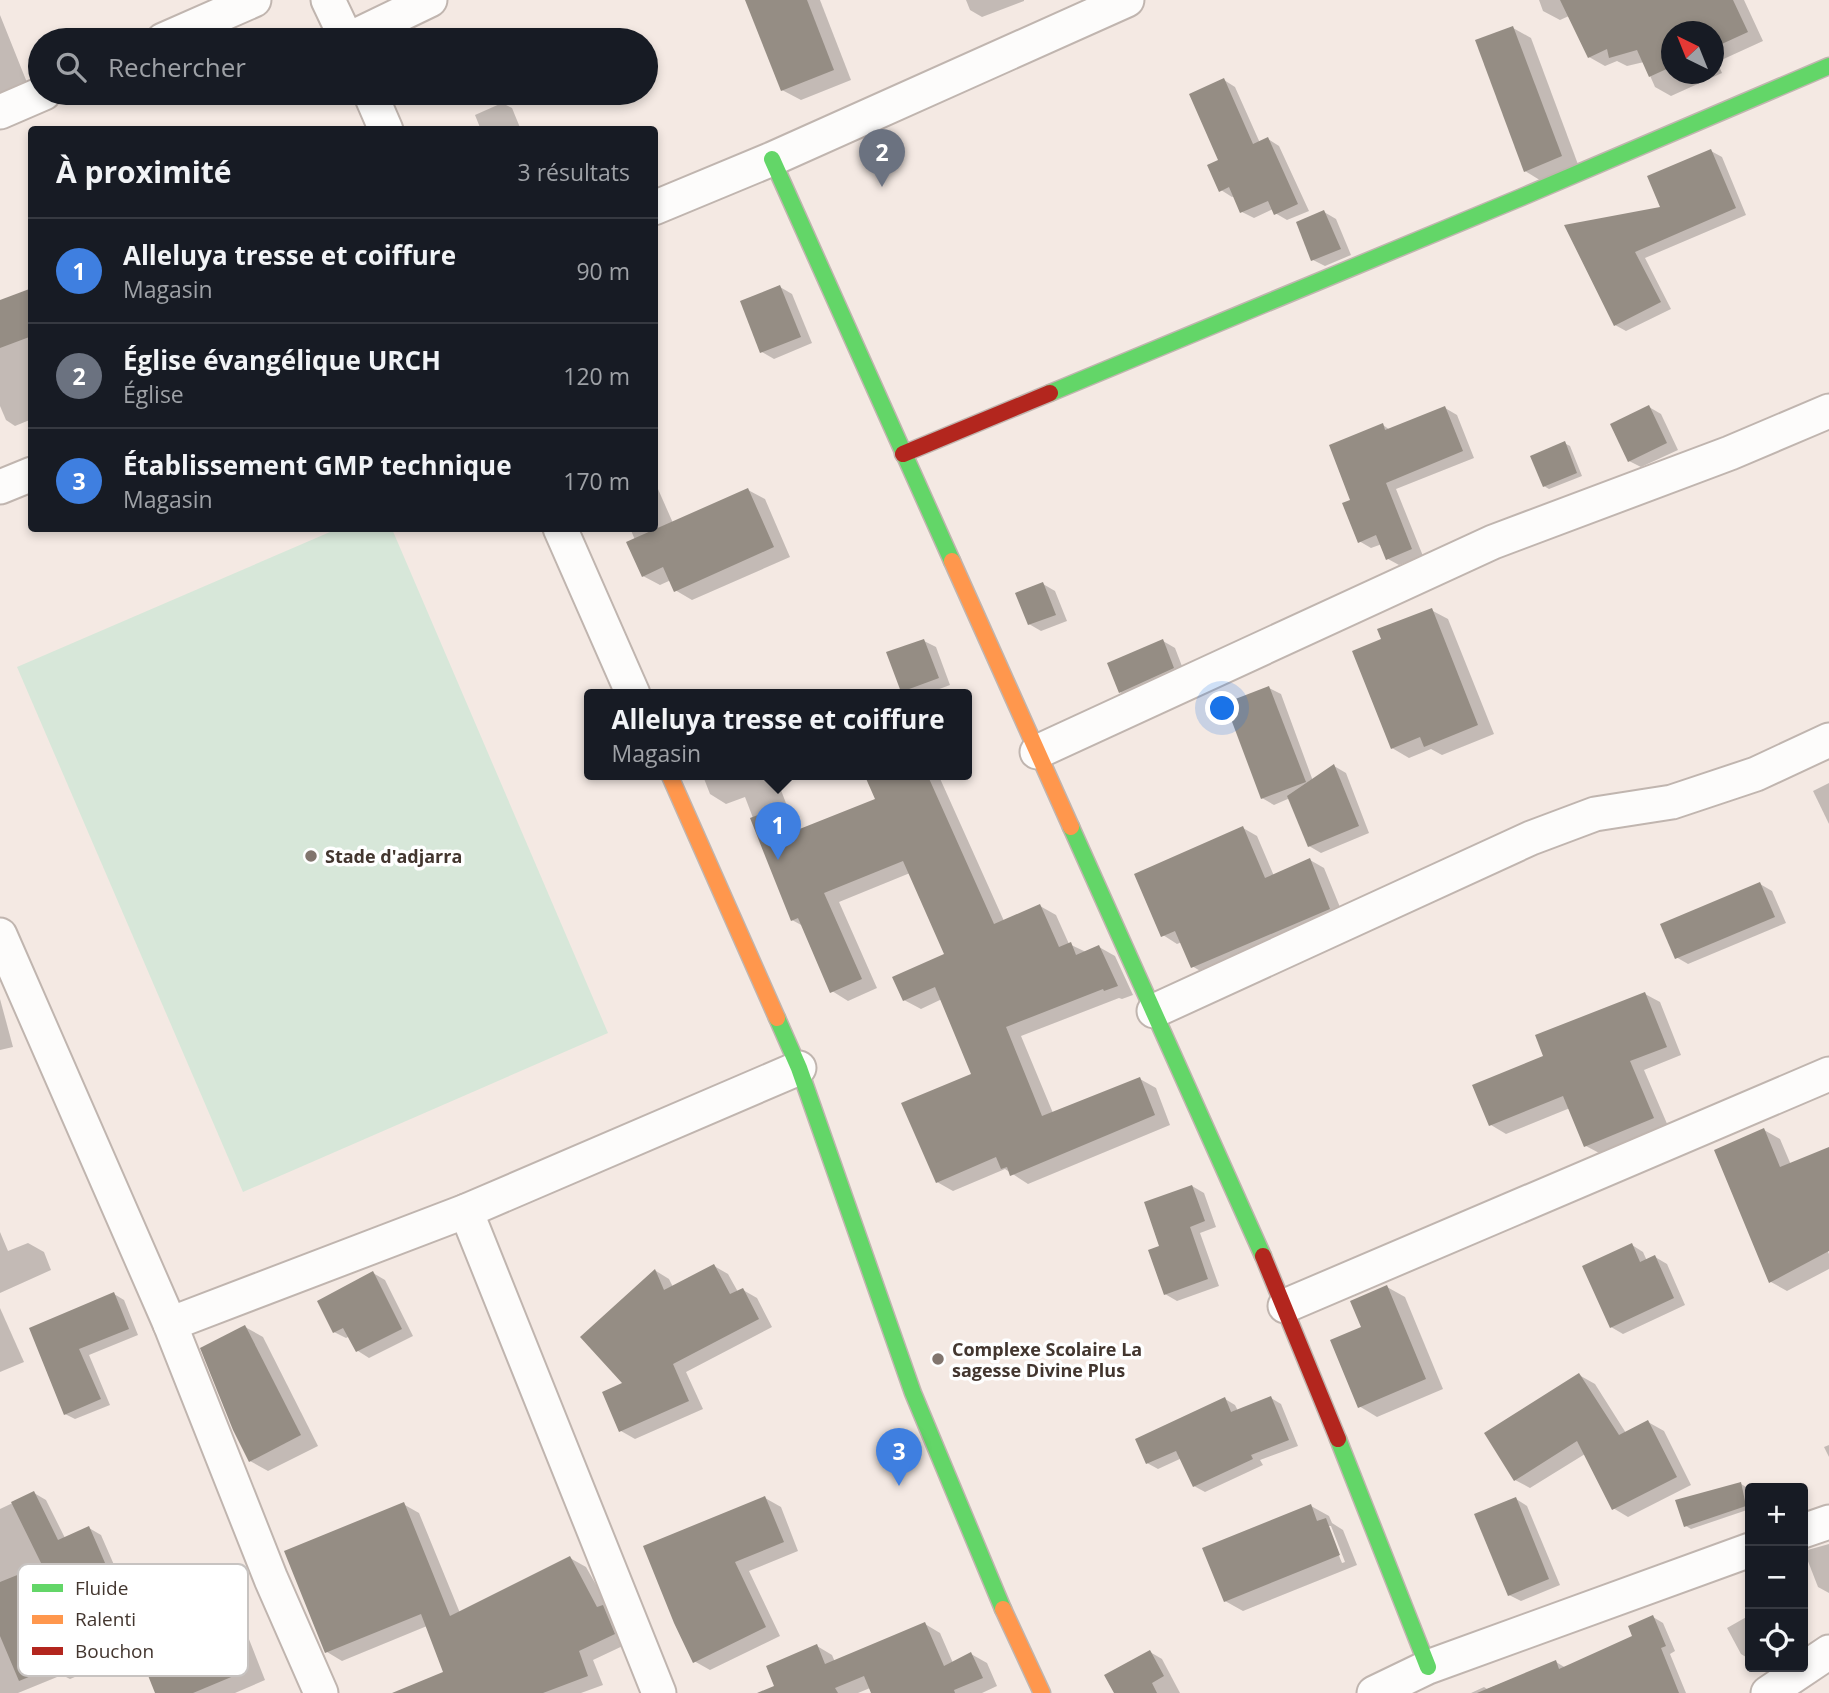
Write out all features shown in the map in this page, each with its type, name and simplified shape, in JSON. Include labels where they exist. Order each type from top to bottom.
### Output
[{"type":"street","points":[[190,28],[254,0]]},
{"type":"street","points":[[328,0],[341,28]]},
{"type":"street","points":[[372,28],[430,0]]},
{"type":"street","points":[[658,206],[772,159],[1127,0]]},
{"type":"street","points":[[903,454],[1509,203],[1829,66]]},
{"type":"street","points":[[0,112],[28,100]]},
{"type":"street","points":[[375,105],[384,126]]},
{"type":"street","points":[[772,159],[1285,1306],[1428,1667]]},
{"type":"street","points":[[1037,752],[1493,542],[1730,453],[1829,411]]},
{"type":"street","points":[[0,487],[28,476]]},
{"type":"street","points":[[562,532],[631,689]]},
{"type":"street","points":[[1154,1011],[1531,838],[1595,814],[1672,802],[1756,774],[1829,740]]},
{"type":"street","points":[[672,780],[799,1068],[912,1393],[1014,1636],[1042,1693]]},
{"type":"street","points":[[0,935],[170,1324],[271,1579],[321,1693]]},
{"type":"street","points":[[170,1324],[466,1211],[799,1068]]},
{"type":"street","points":[[1285,1306],[1829,1074]]},
{"type":"street","points":[[466,1211],[659,1693]]},
{"type":"street","points":[[1808,1529],[1829,1522]]},
{"type":"street","points":[[1374,1693],[1428,1667],[1745,1552]]},
{"type":"street","points":[[1768,1693],[1829,1652]]},
{"type":"green space","points":[[330,532],[393,532],[608,1033],[243,1192],[17,667]]},
{"type":"building","points":[[745,0],[807,0],[834,70],[781,91]]},
{"type":"building","points":[[1560,0],[1733,0],[1748,32],[1724,43],[1724,21],[1661,21],[1661,72],[1649,77],[1637,50],[1609,58],[1607,49],[1588,58]]},
{"type":"building","points":[[1513,26],[1562,156],[1524,172],[1475,40]]},
{"type":"building","points":[[1224,78],[1253,144],[1268,137],[1298,204],[1274,215],[1268,201],[1240,213],[1229,187],[1219,192],[1207,165],[1218,160],[1189,94]]},
{"type":"building","points":[[1711,149],[1736,208],[1635,252],[1661,302],[1614,326],[1564,225],[1660,207],[1647,176]]},
{"type":"building","points":[[1324,210],[1341,249],[1311,261],[1296,222]]},
{"type":"building","points":[[780,285],[801,337],[760,353],[740,301]]},
{"type":"building","points":[[28,290],[28,338],[0,348],[0,300]]},
{"type":"building","points":[[1649,405],[1667,443],[1628,462],[1610,424]]},
{"type":"building","points":[[1445,406],[1463,451],[1386,483],[1412,549],[1386,560],[1376,535],[1358,543],[1342,503],[1350,500],[1329,445],[1383,423],[1385,430]]},
{"type":"building","points":[[1565,441],[1577,473],[1543,487],[1530,456]]},
{"type":"building","points":[[748,488],[774,547],[674,592],[663,567],[642,577],[626,542],[649,532],[658,532],[658,528]]},
{"type":"building","points":[[1043,582],[1056,615],[1028,625],[1015,593]]},
{"type":"building","points":[[1432,608],[1478,725],[1424,747],[1420,737],[1391,749],[1352,651],[1381,639],[1377,629]]},
{"type":"building","points":[[924,639],[939,678],[909,689],[900,689],[886,652]]},
{"type":"building","points":[[1163,639],[1174,668],[1119,693],[1107,663]]},
{"type":"building","points":[[1269,686],[1306,782],[1261,799],[1225,703]]},
{"type":"building","points":[[1334,764],[1359,826],[1308,847],[1287,796]]},
{"type":"building","points":[[867,780],[930,780],[994,924],[1040,904],[1059,947],[1071,942],[1076,955],[1099,945],[1118,986],[1104,991],[1103,989],[1006,1027],[1042,1116],[1140,1077],[1155,1115],[1010,1176],[1007,1167],[1001,1169],[996,1157],[936,1183],[901,1103],[971,1074],[935,987],[903,1001],[892,977],[944,954],[903,861],[824,893],[862,979],[830,993],[798,918],[791,921],[750,818],[777,808],[787,834],[875,799]]},
{"type":"building","points":[[1243,826],[1265,878],[1310,858],[1330,909],[1191,968],[1175,931],[1161,937],[1134,874]]},
{"type":"building","points":[[1760,882],[1775,917],[1675,959],[1660,924]]},
{"type":"building","points":[[1645,992],[1667,1047],[1630,1061],[1654,1118],[1584,1147],[1563,1096],[1489,1126],[1472,1085],[1543,1056],[1535,1035]]},
{"type":"building","points":[[1764,1128],[1780,1167],[1829,1147],[1829,1251],[1769,1283],[1714,1150]]},
{"type":"building","points":[[1192,1185],[1205,1221],[1190,1227],[1208,1279],[1164,1295],[1148,1250],[1159,1246],[1144,1202]]},
{"type":"building","points":[[1632,1243],[1640,1262],[1655,1255],[1674,1298],[1610,1328],[1582,1266]]},
{"type":"building","points":[[714,1264],[730,1294],[743,1288],[759,1319],[673,1364],[689,1401],[619,1432],[602,1392],[622,1383],[580,1337],[655,1269],[664,1290]]},
{"type":"building","points":[[373,1271],[402,1329],[356,1352],[343,1328],[333,1333],[317,1301]]},
{"type":"building","points":[[1387,1285],[1426,1379],[1358,1408],[1330,1340],[1361,1327],[1350,1301]]},
{"type":"building","points":[[114,1292],[129,1329],[79,1349],[101,1399],[64,1415],[29,1328]]},
{"type":"building","points":[[245,1325],[301,1435],[249,1462],[200,1348]]},
{"type":"building","points":[[1579,1373],[1619,1435],[1648,1420],[1677,1477],[1612,1510],[1577,1441],[1514,1481],[1484,1433]]},
{"type":"building","points":[[1271,1396],[1289,1440],[1251,1455],[1253,1459],[1193,1487],[1176,1451],[1146,1464],[1135,1439],[1225,1397],[1231,1412]]},
{"type":"building","points":[[1741,1482],[1745,1506],[1684,1527],[1675,1500]]},
{"type":"building","points":[[34,1491],[58,1540],[89,1526],[105,1564],[42,1564],[11,1502]]},
{"type":"building","points":[[765,1496],[784,1542],[735,1562],[766,1627],[693,1663],[643,1546]]},
{"type":"building","points":[[1516,1497],[1549,1579],[1508,1596],[1474,1514]]},
{"type":"building","points":[[404,1502],[450,1616],[570,1556],[597,1607],[603,1605],[615,1634],[579,1651],[588,1676],[543,1693],[392,1693],[443,1672],[421,1614],[325,1653],[284,1551]]},
{"type":"building","points":[[1311,1504],[1317,1521],[1326,1518],[1340,1555],[1224,1602],[1202,1548]]},
{"type":"building","points":[[18,1575],[18,1676],[31,1676],[19,1681],[0,1636],[0,1582]]},
{"type":"building","points":[[1653,1615],[1666,1646],[1661,1648],[1679,1693],[1477,1693],[1556,1660],[1559,1669],[1632,1636],[1628,1626]]},
{"type":"building","points":[[925,1622],[944,1666],[971,1652],[983,1678],[954,1690],[955,1693],[871,1693],[864,1676],[835,1688],[838,1693],[757,1693],[774,1686],[766,1666],[817,1644],[825,1664]]},
{"type":"building","points":[[1150,1650],[1164,1676],[1152,1683],[1157,1693],[1114,1693],[1104,1675]]},
{"type":"building","points":[[148,1676],[234,1676],[193,1693],[155,1693]]},
{"type":"traffic: fast","points":[[1050,393],[1829,66]]},
{"type":"traffic: fast","points":[[772,159],[952,561]]},
{"type":"traffic: fast","points":[[1071,827],[1263,1256]]},
{"type":"traffic: fast","points":[[777,1018],[799,1068],[913,1393],[1003,1609]]},
{"type":"traffic: fast","points":[[1338,1439],[1428,1667]]},
{"type":"traffic: slow","points":[[952,561],[1071,827]]},
{"type":"traffic: slow","points":[[672,780],[777,1018]]},
{"type":"traffic: slow","points":[[1003,1609],[1042,1693]]},
{"type":"traffic: jam","points":[[903,454],[1050,393]]},
{"type":"traffic: jam","points":[[1263,1256],[1338,1439]]},
{"type":"place","name":"Église évangélique URCH","points":[[882,187]]},
{"type":"place","name":"Stade d'adjarra","points":[[311,856]]},
{"type":"place","name":"Alleluya tresse et coiffure","points":[[778,860]]},
{"type":"place","name":"Complexe Scolaire La sagesse Divine Plus","points":[[938,1359]]},
{"type":"place","name":"Établissement GMP technique","points":[[899,1486]]}]
